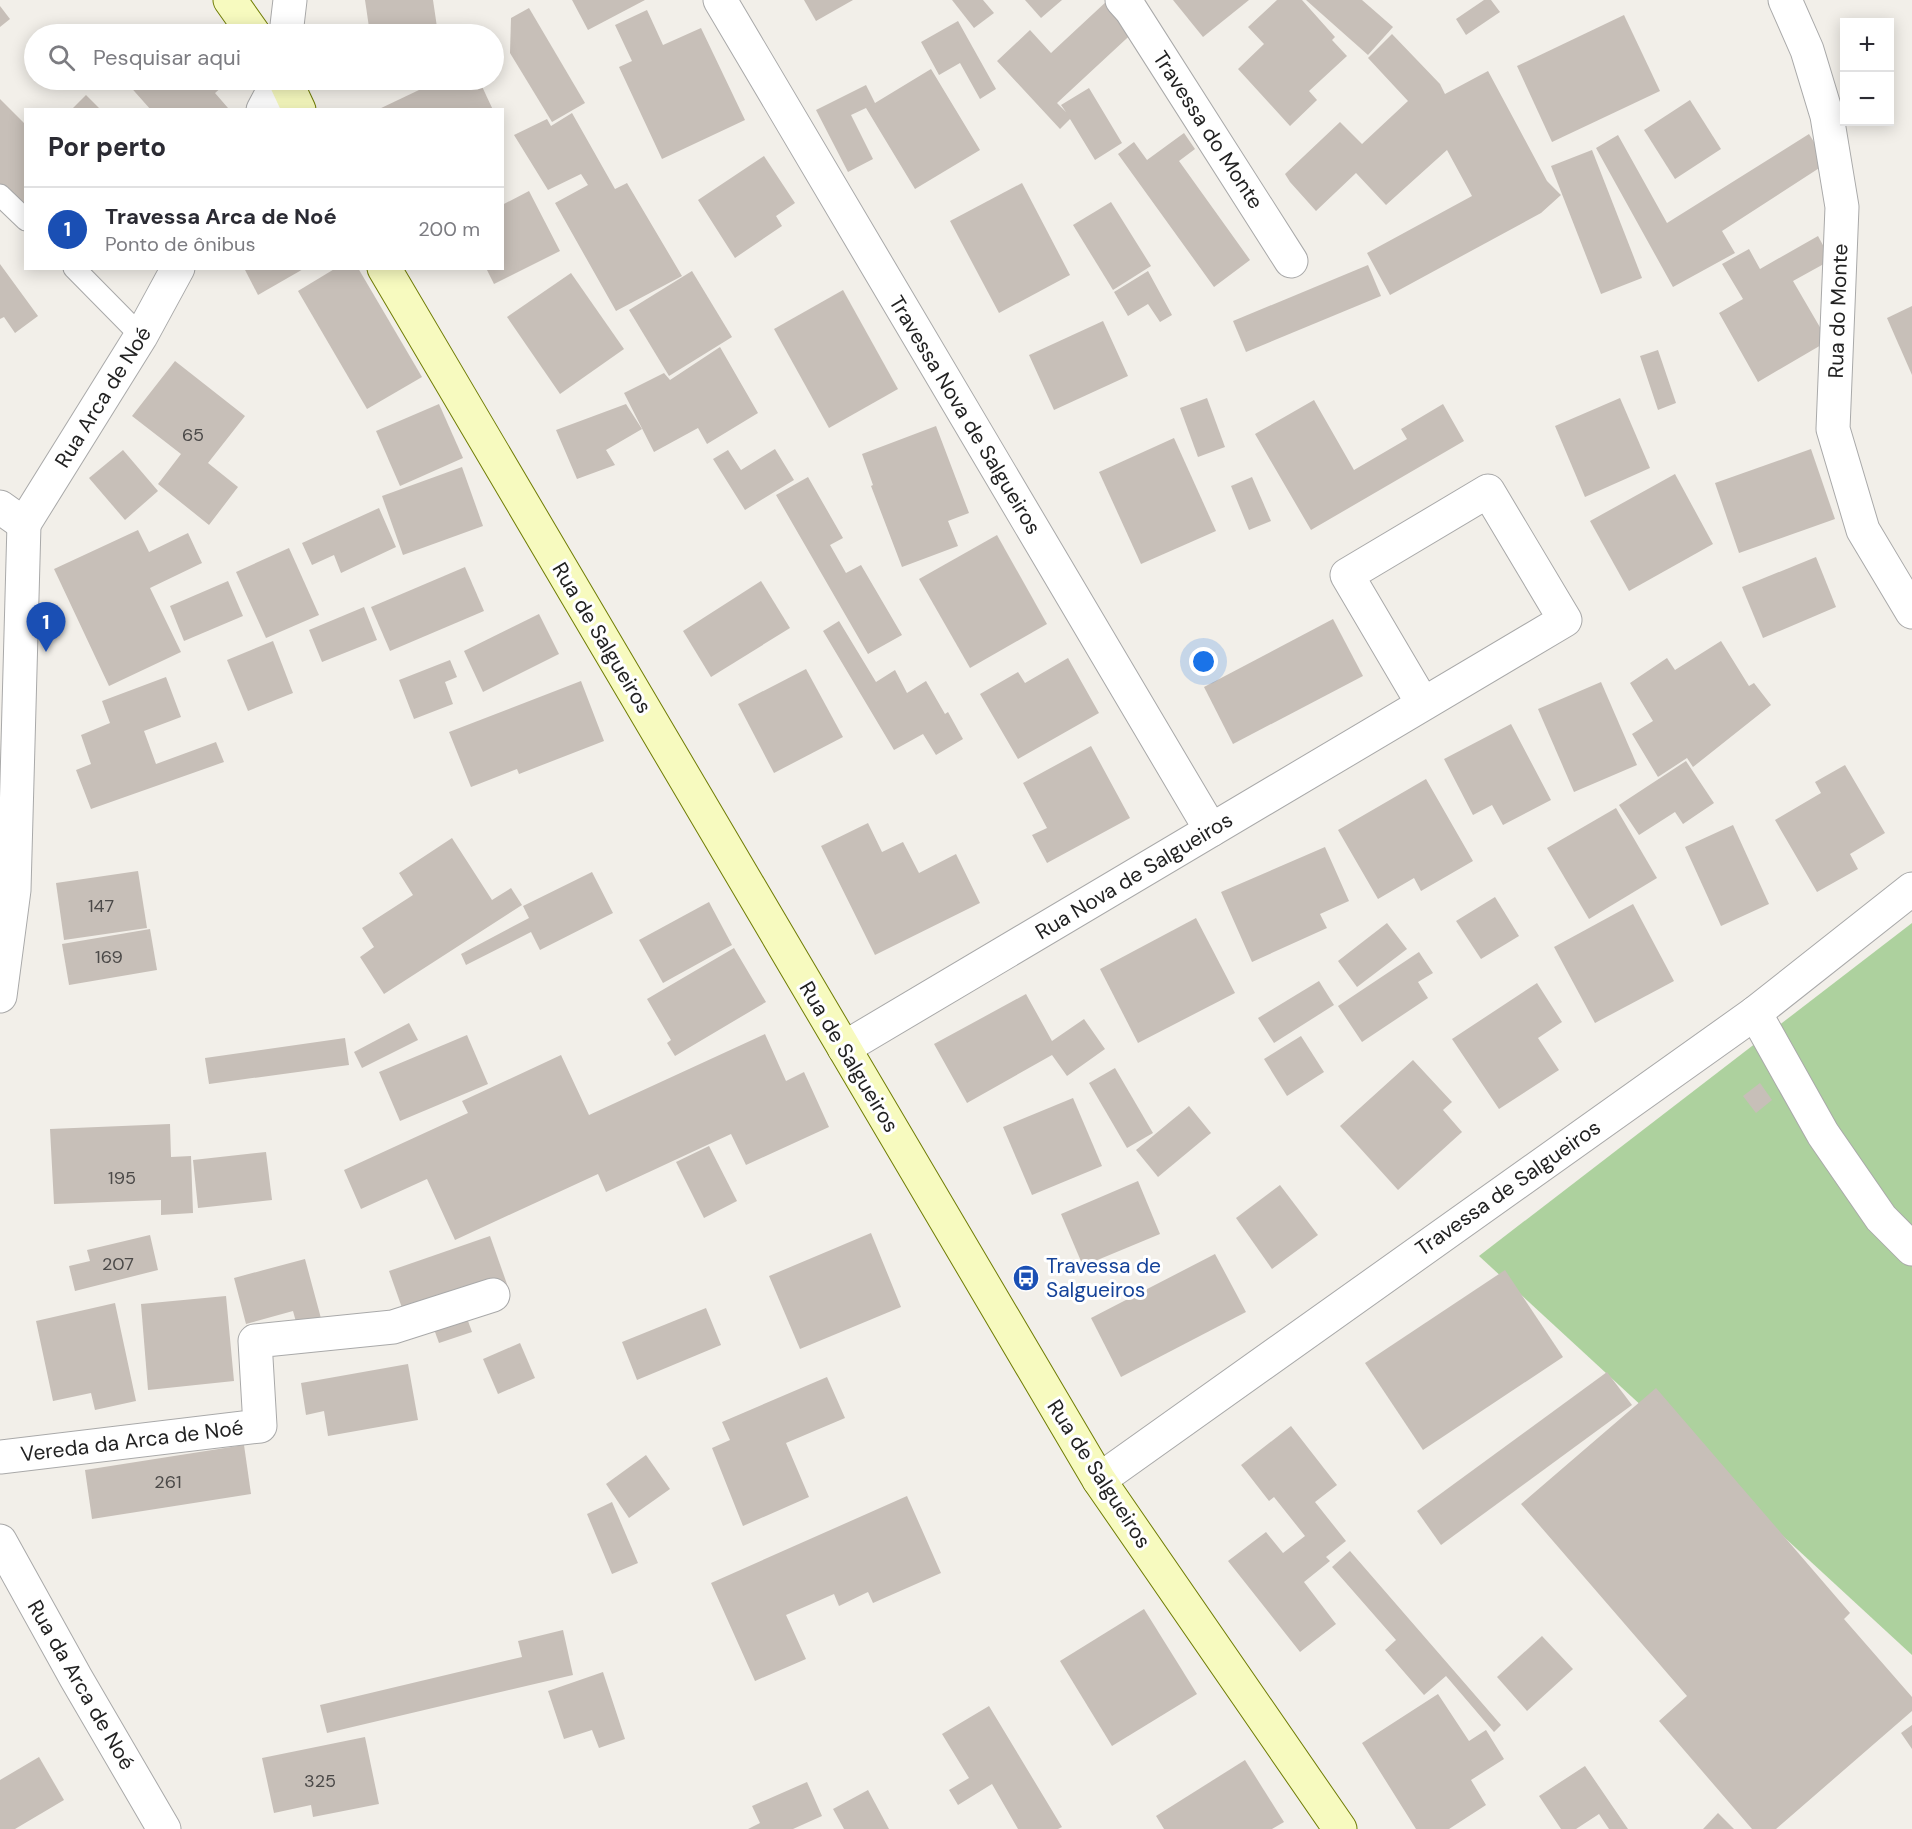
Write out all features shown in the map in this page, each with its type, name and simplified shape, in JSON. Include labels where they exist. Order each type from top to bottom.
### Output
[{"type":"street","points":[[230,0],[247,24]]},
{"type":"street","points":[[287,24],[290,0]]},
{"type":"street","name":"Travessa Nova de Salgueiros","points":[[720,0],[1211,830]]},
{"type":"street","name":"Travessa do Monte","points":[[1122,0],[1131,10],[1291,261]]},
{"type":"street","name":"Rua do Monte","points":[[1785,0],[1807,50],[1827,116],[1842,207],[1833,429],[1863,530],[1912,612]]},
{"type":"street","points":[[264,108],[274,90]]},
{"type":"street","points":[[290,90],[298,108]]},
{"type":"street","name":"Rua Arca de Noé","points":[[8,519],[141,336],[177,270]]},
{"type":"street","name":"Rua de Salgueiros","points":[[385,270],[1099,1479],[1340,1829]]},
{"type":"street","name":"Rua Nova de Salgueiros","points":[[844,1048],[1424,704],[1565,620],[1488,491],[1347,574],[1424,704]]},
{"type":"street","points":[[0,996],[3,944],[14,891],[8,519]]},
{"type":"street","name":"Travessa de Salgueiros","points":[[1099,1479],[1755,1013],[1912,889]]},
{"type":"street","points":[[1755,1013],[1823,1134],[1881,1218],[1912,1249]]},
{"type":"street","name":"Vereda da Arca de Noé","points":[[0,1457],[260,1426],[255,1341],[393,1327],[493,1295]]},
{"type":"street","name":"Rua da Arca de Noé","points":[[0,1541],[75,1678],[164,1829]]},
{"type":"lane","points":[[0,195],[24,218]]},
{"type":"lane","points":[[76,270],[141,336]]},
{"type":"green space","points":[[1912,923],[1912,1655],[1479,1256]]},
{"type":"building","points":[[365,0],[433,0],[437,24],[369,24]]},
{"type":"building","points":[[572,0],[645,0],[588,30]]},
{"type":"building","points":[[804,0],[853,0],[816,21]]},
{"type":"building","points":[[952,0],[983,0],[994,13],[974,28]]},
{"type":"building","points":[[1025,0],[1062,0],[1041,18]]},
{"type":"building","points":[[1108,0],[1139,27],[1057,103],[1066,112],[1061,105],[1089,88],[1122,143],[1095,160],[1070,119],[1060,129],[997,61],[1030,30],[1051,53]]},
{"type":"building","points":[[1173,0],[1249,0],[1203,37]]},
{"type":"building","points":[[1277,0],[1302,0],[1335,37],[1332,40],[1347,56],[1309,91],[1317,100],[1290,126],[1238,69],[1264,44],[1248,27]]},
{"type":"building","points":[[1306,0],[1362,0],[1393,27],[1368,55]]},
{"type":"building","points":[[1484,0],[1491,0],[1500,12],[1466,35],[1456,19]]},
{"type":"building","points":[[0,6],[10,19],[0,27]]},
{"type":"building","points":[[529,8],[585,103],[552,122],[510,53],[511,18]]},
{"type":"building","points":[[647,10],[663,45],[701,28],[745,120],[662,159],[619,67],[632,61],[615,25]]},
{"type":"building","points":[[1624,15],[1660,91],[1552,142],[1517,66]]},
{"type":"building","points":[[958,21],[996,89],[980,99],[960,63],[939,75],[921,42]]},
{"type":"building","points":[[1392,34],[1440,84],[1445,94],[1488,71],[1547,181],[1561,195],[1541,213],[1390,295],[1367,253],[1472,196],[1447,150],[1386,205],[1356,173],[1316,211],[1285,174],[1340,122],[1362,144],[1408,101],[1368,58]]},
{"type":"building","points":[[931,69],[980,150],[915,189],[866,108],[851,115],[873,159],[848,172],[816,110],[866,85],[875,103]]},
{"type":"building","points":[[133,90],[218,90],[215,93],[228,108],[149,108]]},
{"type":"building","points":[[419,90],[484,90],[492,108],[381,108]]},
{"type":"building","points":[[86,95],[99,108],[73,108]]},
{"type":"building","points":[[0,99],[24,123],[24,209],[0,185]]},
{"type":"building","points":[[1690,100],[1721,149],[1675,179],[1644,130]]},
{"type":"building","points":[[572,113],[615,189],[627,183],[682,276],[616,311],[555,203],[588,185],[581,174],[548,190],[514,135],[547,119],[551,126]]},
{"type":"building","points":[[1184,133],[1195,149],[1179,161],[1250,260],[1214,287],[1118,154],[1134,142],[1147,160]]},
{"type":"building","points":[[1809,134],[1827,163],[1722,231],[1735,253],[1673,287],[1596,148],[1618,135],[1667,223]]},
{"type":"building","points":[[1592,150],[1642,278],[1601,294],[1551,166]]},
{"type":"building","points":[[764,156],[795,203],[776,216],[782,226],[735,258],[698,200]]},
{"type":"building","points":[[1022,183],[1070,275],[999,313],[950,221]]},
{"type":"building","points":[[529,191],[560,251],[494,284],[487,270],[504,270],[504,204]]},
{"type":"building","points":[[1111,202],[1151,266],[1113,290],[1073,225]]},
{"type":"building","points":[[1818,236],[1831,260],[1793,281],[1828,341],[1758,382],[1719,313],[1743,299],[1722,264],[1749,249],[1760,269]]},
{"type":"building","points":[[0,264],[38,316],[15,333],[4,317],[0,319]]},
{"type":"building","points":[[1368,265],[1381,296],[1246,352],[1233,321]]},
{"type":"building","points":[[245,270],[302,270],[258,295]]},
{"type":"building","points":[[333,270],[359,270],[422,377],[367,409],[298,291]]},
{"type":"building","points":[[692,271],[732,337],[669,376],[629,310]]},
{"type":"building","points":[[1148,271],[1172,315],[1160,322],[1148,304],[1128,316],[1114,292]]},
{"type":"building","points":[[571,273],[624,349],[560,394],[507,317]]},
{"type":"building","points":[[843,290],[898,389],[829,428],[774,329]]},
{"type":"building","points":[[1912,306],[1912,375],[1887,318]]},
{"type":"building","points":[[1103,321],[1128,376],[1054,410],[1029,355]]},
{"type":"building","points":[[720,347],[758,413],[707,444],[698,428],[654,452],[624,393],[664,373],[670,380]]},
{"type":"building","points":[[1658,350],[1676,403],[1658,410],[1640,356]]},
{"type":"building","points":[[175,361],[245,416],[208,463],[238,487],[209,525],[158,484],[181,454],[132,416]]},
{"type":"building","points":[[1207,398],[1225,447],[1198,457],[1180,408]]},
{"type":"building","points":[[1620,398],[1650,468],[1585,497],[1555,426]]},
{"type":"building","points":[[1314,400],[1354,470],[1407,439],[1401,429],[1443,404],[1464,441],[1311,530],[1255,434]]},
{"type":"building","points":[[439,404],[463,458],[400,486],[376,431]]},
{"type":"building","points":[[626,404],[642,429],[606,450],[615,465],[577,479],[556,430]]},
{"type":"building","points":[[936,426],[969,513],[948,521],[958,546],[902,567],[871,486],[873,485],[862,454]]},
{"type":"building","points":[[1174,438],[1216,531],[1141,564],[1099,472]]},
{"type":"building","points":[[775,449],[794,480],[745,510],[713,459],[728,450],[741,470]]},
{"type":"building","points":[[1811,449],[1835,519],[1739,553],[1715,483]]},
{"type":"building","points":[[123,450],[158,491],[125,520],[89,478]]},
{"type":"building","points":[[462,467],[483,526],[403,555],[382,496]]},
{"type":"building","points":[[1675,474],[1713,544],[1629,591],[1590,521]]},
{"type":"building","points":[[808,477],[843,538],[830,545],[846,573],[861,565],[902,635],[868,654],[776,495]]},
{"type":"building","points":[[1252,477],[1271,521],[1249,530],[1231,486]]},
{"type":"building","points":[[379,508],[396,547],[341,573],[334,555],[312,565],[302,543]]},
{"type":"building","points":[[138,530],[149,552],[188,533],[202,563],[150,588],[181,652],[109,686],[54,569]]},
{"type":"building","points":[[997,535],[1047,624],[970,668],[919,579]]},
{"type":"building","points":[[289,548],[319,615],[266,638],[236,572]]},
{"type":"building","points":[[1816,557],[1836,607],[1763,638],[1742,587]]},
{"type":"building","points":[[465,567],[484,611],[390,651],[371,607]]},
{"type":"building","points":[[228,581],[243,616],[184,641],[170,606]]},
{"type":"building","points":[[761,581],[790,628],[711,677],[683,631]]},
{"type":"building","points":[[364,607],[377,640],[322,662],[309,630]]},
{"type":"building","points":[[539,614],[559,654],[483,692],[464,651]]},
{"type":"building","points":[[1333,619],[1363,676],[1233,744],[1204,687]]},
{"type":"building","points":[[839,621],[876,682],[895,670],[907,693],[926,681],[945,714],[948,712],[963,739],[936,755],[923,734],[894,750],[823,631]]},
{"type":"building","points":[[273,641],[293,693],[248,711],[227,660]]},
{"type":"building","points":[[1721,641],[1749,686],[1754,683],[1771,705],[1693,767],[1687,758],[1658,777],[1632,734],[1653,721],[1630,683],[1667,658],[1675,670]]},
{"type":"building","points":[[1068,658],[1099,713],[1018,759],[980,694],[1018,672],[1025,683]]},
{"type":"building","points":[[450,660],[457,677],[445,682],[453,704],[414,719],[399,680]]},
{"type":"building","points":[[806,669],[843,737],[774,773],[738,704]]},
{"type":"building","points":[[166,677],[181,717],[144,731],[156,764],[216,742],[224,762],[91,809],[76,770],[91,764],[81,735],[110,723],[102,701]]},
{"type":"building","points":[[581,681],[604,741],[519,774],[517,769],[471,787],[449,732]]},
{"type":"building","points":[[1601,682],[1637,765],[1574,792],[1538,709]]},
{"type":"building","points":[[1511,724],[1551,800],[1503,825],[1492,805],[1473,815],[1444,759]]},
{"type":"building","points":[[1091,746],[1130,818],[1047,863],[1032,835],[1047,828],[1023,783]]},
{"type":"building","points":[[1686,761],[1714,803],[1683,824],[1675,812],[1639,835],[1619,805]]},
{"type":"building","points":[[1845,765],[1885,833],[1850,854],[1858,869],[1817,892],[1775,820],[1821,793],[1815,782]]},
{"type":"building","points":[[1426,779],[1473,861],[1421,891],[1414,878],[1378,899],[1338,830]]},
{"type":"building","points":[[1616,808],[1657,878],[1589,919],[1547,848]]},
{"type":"building","points":[[868,823],[882,852],[903,842],[919,873],[956,854],[980,903],[875,955],[821,846]]},
{"type":"building","points":[[1733,825],[1769,904],[1721,926],[1685,847]]},
{"type":"building","points":[[452,838],[492,900],[511,888],[522,905],[384,994],[360,957],[374,947],[362,928],[413,895],[399,873]]},
{"type":"building","points":[[1325,847],[1349,901],[1320,914],[1327,928],[1252,962],[1221,892]]},
{"type":"building","points":[[138,871],[147,928],[64,940],[56,883]]},
{"type":"building","points":[[592,872],[613,913],[540,950],[531,932],[466,965],[461,954],[529,918],[523,906]]},
{"type":"building","points":[[1495,897],[1519,936],[1481,959],[1456,921]]},
{"type":"building","points":[[709,902],[732,945],[663,983],[639,940]]},
{"type":"building","points":[[1633,904],[1674,981],[1595,1023],[1554,947]]},
{"type":"building","points":[[1196,918],[1235,993],[1138,1043],[1100,969]]},
{"type":"building","points":[[1387,923],[1407,949],[1357,987],[1338,961]]},
{"type":"building","points":[[150,929],[157,970],[69,985],[62,944]]},
{"type":"building","points":[[734,948],[766,1002],[675,1056],[667,1043],[671,1040],[647,999]]},
{"type":"building","points":[[1419,952],[1433,973],[1418,982],[1428,998],[1362,1042],[1338,1006]]},
{"type":"building","points":[[1319,981],[1334,1005],[1274,1043],[1258,1018]]},
{"type":"building","points":[[1537,983],[1562,1022],[1538,1038],[1559,1070],[1499,1109],[1452,1039]]},
{"type":"building","points":[[1026,994],[1052,1041],[1084,1019],[1105,1049],[1067,1076],[1052,1055],[967,1103],[934,1044]]},
{"type":"building","points":[[409,1023],[418,1040],[362,1068],[354,1052]]},
{"type":"building","points":[[765,1034],[786,1081],[804,1072],[829,1127],[746,1165],[731,1134],[606,1192],[598,1174],[455,1240],[427,1179],[361,1209],[344,1170],[468,1113],[462,1101],[561,1055],[589,1115]]},
{"type":"building","points":[[467,1035],[488,1084],[400,1121],[379,1072]]},
{"type":"building","points":[[1301,1036],[1324,1072],[1287,1096],[1264,1059]]},
{"type":"building","points":[[345,1038],[349,1065],[209,1084],[205,1058]]},
{"type":"building","points":[[1413,1060],[1452,1102],[1443,1110],[1462,1132],[1398,1190],[1340,1126]]},
{"type":"building","points":[[1115,1068],[1153,1133],[1127,1148],[1089,1083]]},
{"type":"building","points":[[1760,1083],[1772,1100],[1756,1113],[1743,1096]]},
{"type":"building","points":[[1073,1098],[1102,1166],[1032,1195],[1003,1127]]},
{"type":"building","points":[[1189,1106],[1211,1133],[1158,1177],[1136,1150]]},
{"type":"building","points":[[170,1124],[171,1157],[191,1156],[193,1213],[161,1215],[161,1200],[54,1204],[50,1129]]},
{"type":"building","points":[[709,1146],[737,1201],[704,1218],[676,1162]]},
{"type":"building","points":[[266,1152],[272,1200],[198,1208],[193,1160]]},
{"type":"building","points":[[1138,1181],[1160,1234],[1083,1266],[1061,1214]]},
{"type":"building","points":[[1280,1185],[1318,1235],[1272,1269],[1236,1218]]},
{"type":"building","points":[[871,1233],[901,1307],[800,1349],[769,1276]]},
{"type":"building","points":[[150,1235],[158,1270],[75,1291],[69,1266],[90,1261],[87,1250]]},
{"type":"building","points":[[490,1236],[508,1287],[407,1322],[389,1271]]},
{"type":"building","points":[[1215,1254],[1246,1312],[1121,1377],[1091,1318]]},
{"type":"building","points":[[305,1259],[322,1322],[298,1329],[293,1311],[246,1324],[234,1278]]},
{"type":"building","points":[[1505,1270],[1563,1357],[1423,1450],[1365,1363]]},
{"type":"building","points":[[226,1296],[234,1381],[148,1390],[141,1304]]},
{"type":"building","points":[[115,1303],[136,1401],[95,1410],[91,1393],[53,1401],[36,1321]]},
{"type":"building","points":[[706,1308],[721,1345],[637,1380],[622,1342]]},
{"type":"building","points":[[464,1310],[472,1332],[439,1343],[431,1321]]},
{"type":"building","points":[[520,1343],[535,1378],[498,1394],[483,1359]]},
{"type":"building","points":[[408,1364],[418,1420],[328,1436],[324,1411],[306,1415],[301,1383]]},
{"type":"building","points":[[1607,1372],[1632,1405],[1441,1545],[1417,1511]]},
{"type":"building","points":[[827,1377],[845,1418],[786,1443],[809,1497],[743,1526],[712,1448],[730,1440],[722,1422]]},
{"type":"building","points":[[1656,1388],[1850,1613],[1844,1619],[1912,1697],[1912,1711],[1776,1829],[1752,1829],[1659,1721],[1687,1696],[1521,1504]]},
{"type":"building","points":[[1291,1426],[1337,1485],[1315,1502],[1346,1541],[1326,1557],[1330,1561],[1304,1582],[1336,1624],[1300,1652],[1228,1561],[1266,1532],[1283,1553],[1305,1536],[1274,1497],[1269,1501],[1241,1465]]},
{"type":"building","points":[[244,1445],[251,1494],[92,1519],[85,1470]]},
{"type":"building","points":[[646,1455],[670,1489],[629,1518],[606,1484]]},
{"type":"building","points":[[907,1496],[941,1573],[873,1603],[868,1592],[839,1606],[834,1594],[786,1615],[806,1659],[755,1681],[711,1583]]},
{"type":"building","points":[[612,1502],[638,1563],[612,1574],[587,1514]]},
{"type":"building","points":[[1350,1551],[1501,1725],[1494,1732],[1446,1676],[1424,1695],[1385,1650],[1396,1640],[1332,1567]]},
{"type":"building","points":[[1144,1609],[1197,1694],[1112,1746],[1060,1661]]},
{"type":"building","points":[[563,1630],[573,1675],[327,1733],[320,1705],[522,1657],[518,1641]]},
{"type":"building","points":[[1542,1636],[1573,1669],[1527,1711],[1497,1677]]},
{"type":"building","points":[[603,1672],[625,1739],[599,1748],[592,1730],[564,1739],[548,1691]]},
{"type":"building","points":[[1438,1694],[1469,1741],[1486,1730],[1504,1759],[1471,1780],[1486,1805],[1449,1829],[1416,1829],[1362,1743]]},
{"type":"building","points":[[989,1706],[1062,1827],[1058,1829],[1018,1829],[992,1784],[958,1805],[949,1790],[969,1778],[942,1734]]},
{"type":"building","points":[[1912,1725],[1912,1749],[1901,1733]]},
{"type":"building","points":[[365,1737],[379,1804],[313,1817],[311,1805],[274,1813],[262,1758]]},
{"type":"building","points":[[39,1757],[64,1800],[15,1829],[0,1829],[0,1780]]},
{"type":"building","points":[[1245,1760],[1284,1822],[1272,1829],[1164,1829],[1156,1816]]},
{"type":"building","points":[[1585,1766],[1628,1829],[1609,1829],[1599,1814],[1576,1829],[1561,1829],[1539,1796]]},
{"type":"building","points":[[807,1782],[822,1816],[793,1829],[748,1829],[760,1823],[752,1806]]},
{"type":"building","points":[[868,1790],[889,1829],[844,1829],[833,1809]]},
{"type":"building","points":[[1718,1813],[1734,1829],[1703,1829]]},
{"type":"place","name":"Travessa Arca de Noé","points":[[46,652]]},
{"type":"place","name":"Travessa de Salgueiros","points":[[1026,1278]]}]
